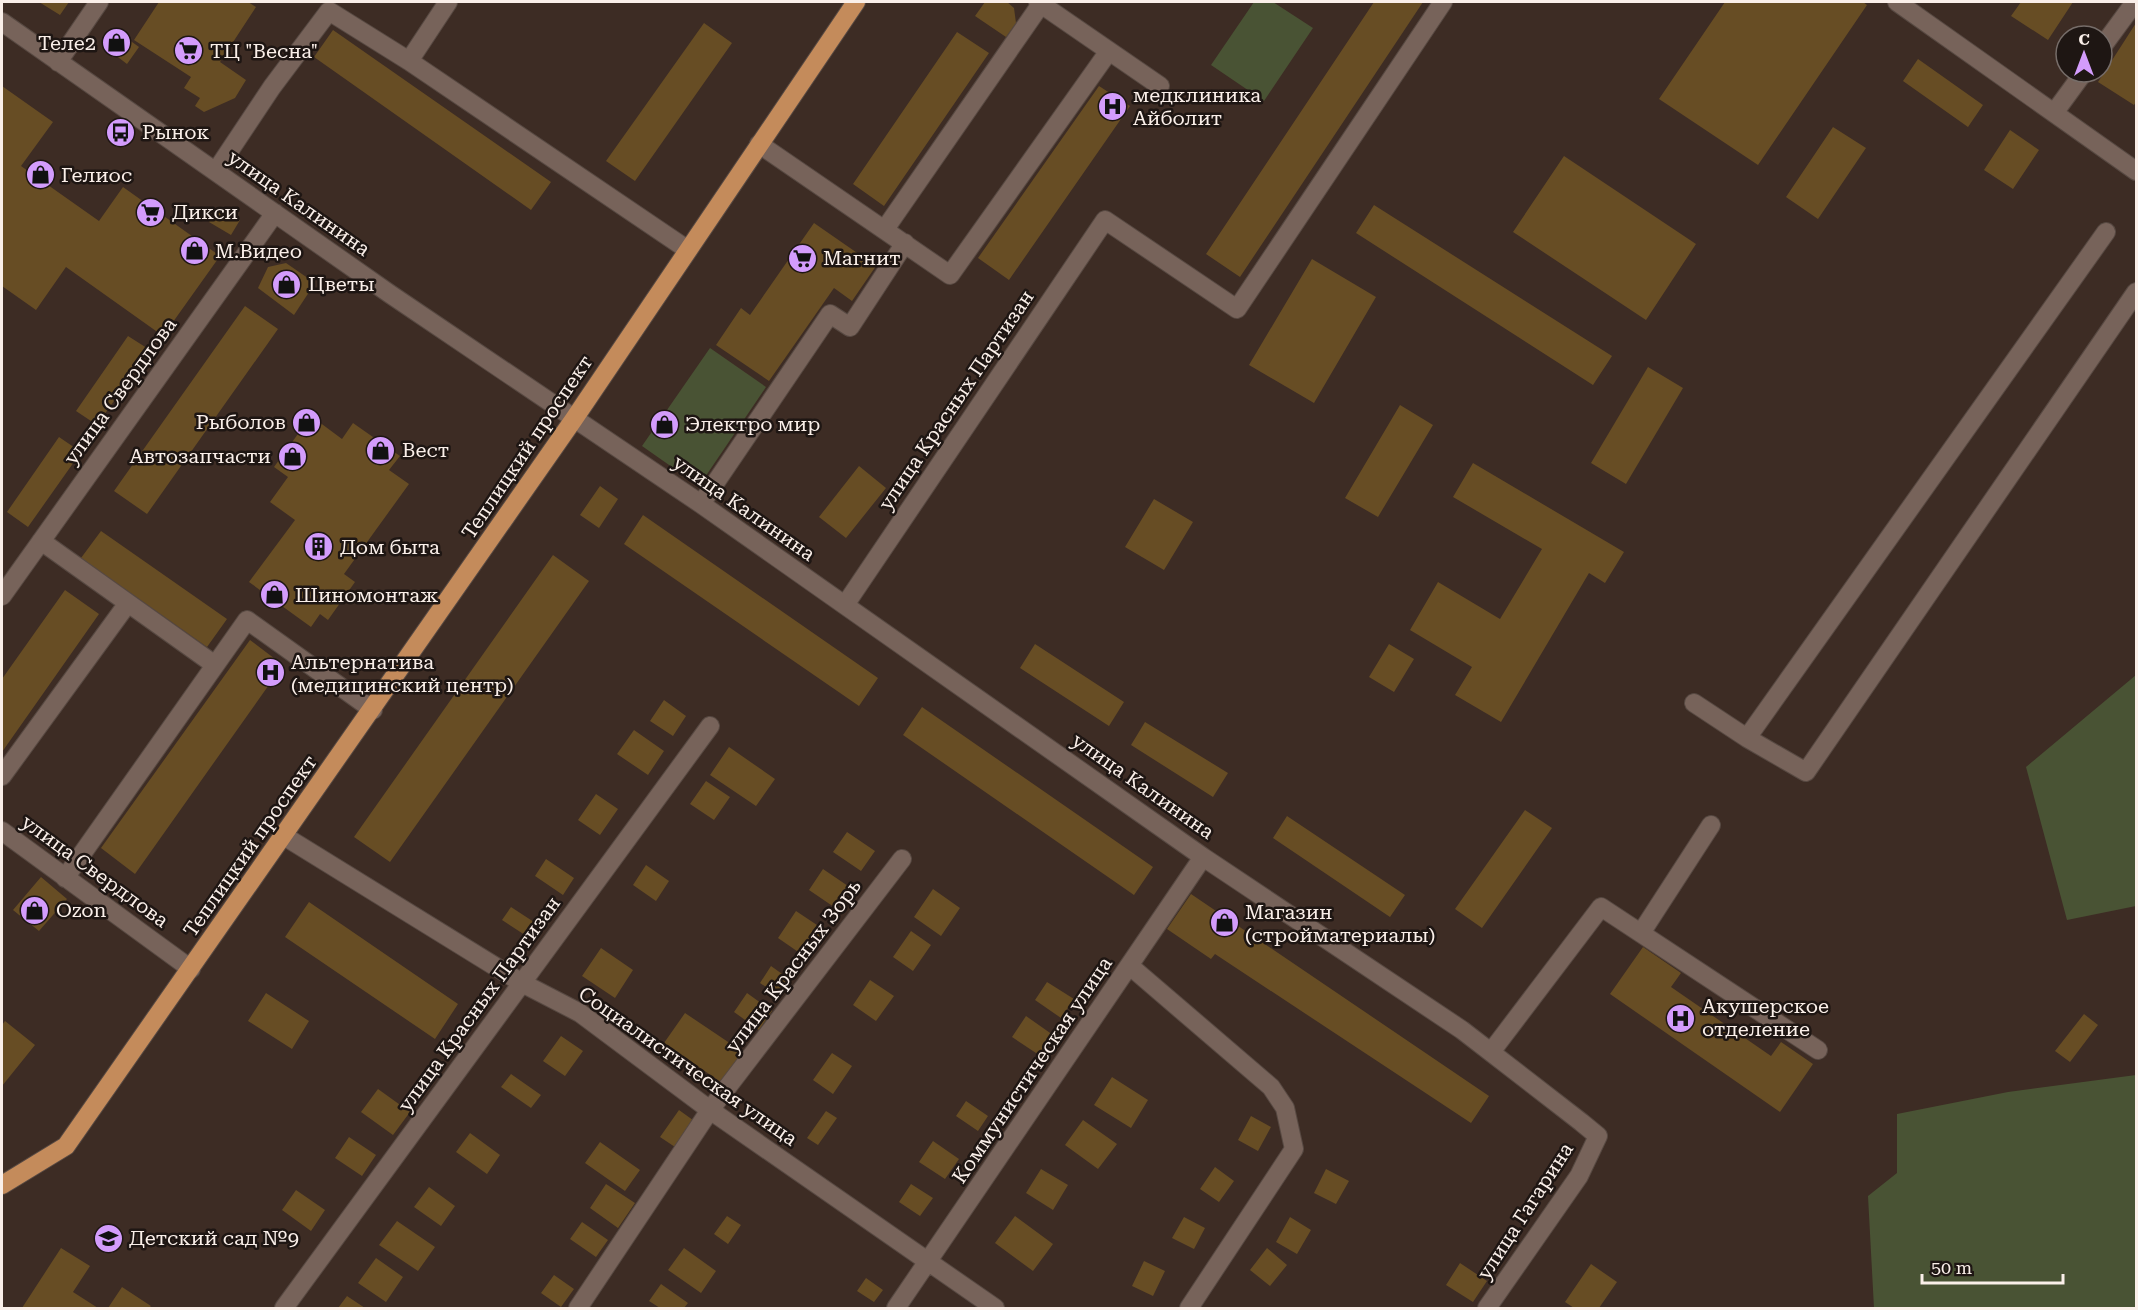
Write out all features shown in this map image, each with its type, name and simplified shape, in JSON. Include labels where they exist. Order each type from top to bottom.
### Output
[{"type":"main road","name":"Теплицкий проспект","points":[[2,1185],[66,1146],[373,710],[574,419],[856,2]]},
{"type":"street","points":[[58,62],[99,2]]},
{"type":"street","points":[[409,61],[448,2]]},
{"type":"street","name":"улица Красных Партизан","points":[[845,605],[1105,220],[1237,309],[1443,2]]},
{"type":"street","points":[[1897,2],[2136,171]]},
{"type":"street","points":[[2114,31],[2135,2]]},
{"type":"street","points":[[885,229],[1049,5],[1160,86]]},
{"type":"street","points":[[216,171],[272,87],[329,11],[409,61],[687,250]]},
{"type":"street","name":"улица Калинина","points":[[2,22],[275,213],[701,504],[1203,857],[1462,1030],[1598,1136]]},
{"type":"street","points":[[759,144],[950,275],[1109,51]]},
{"type":"street","points":[[2054,113],[2075,84]]},
{"type":"street","name":"улица Свердлова","points":[[2,596],[275,213]]},
{"type":"street","points":[[1747,738],[2106,232]]},
{"type":"street","points":[[701,504],[830,314],[850,327],[905,243]]},
{"type":"street","points":[[1694,703],[1747,738],[1806,772],[2136,292]]},
{"type":"street","points":[[41,541],[215,665]]},
{"type":"street","points":[[2,776],[128,603]]},
{"type":"street","points":[[64,878],[247,620],[373,710]]},
{"type":"street","name":"улица Красных Партизан","points":[[284,1308],[710,726]]},
{"type":"street","points":[[1641,933],[1712,825]]},
{"type":"street","name":"улица Свердлова","points":[[2,831],[191,969]]},
{"type":"street","name":"Социалистическая улица","points":[[284,837],[522,983],[580,1013],[710,1110],[995,1308]]},
{"type":"street","name":"Коммунистическая улица","points":[[896,1308],[929,1263],[1203,857]]},
{"type":"street","name":"улица Красных Зорь","points":[[578,1308],[710,1110],[902,859]]},
{"type":"street","points":[[1491,1052],[1601,907],[1818,1050]]},
{"type":"street","points":[[1130,966],[1271,1087],[1285,1108],[1294,1149],[1189,1308]]},
{"type":"street","name":"улица Гагарина","points":[[1487,1308],[1579,1176],[1598,1136]]},
{"type":"green space","points":[[1254,2],[1273,2],[1313,28],[1264,101],[1211,65]]},
{"type":"green space","points":[[710,348],[766,387],[699,486],[642,446]]},
{"type":"green space","points":[[2136,675],[2136,906],[2067,920],[2026,767]]},
{"type":"green space","points":[[2136,1075],[2136,1308],[1874,1308],[1868,1196],[1897,1173],[1897,1114],[2008,1092]]},
{"type":"building","points":[[39,2],[69,2],[60,15]]},
{"type":"building","name":"ТЦ \"Весна\"","points":[[159,2],[248,2],[256,7],[220,62],[246,80],[235,98],[204,112],[195,106],[200,98],[184,88],[191,77],[134,40]]},
{"type":"building","points":[[985,2],[1007,2],[1014,8],[1016,23],[1006,37],[975,16]]},
{"type":"building","points":[[1374,2],[1423,2],[1240,277],[1206,254]]},
{"type":"building","points":[[1725,2],[1863,2],[1867,5],[1758,165],[1659,99]]},
{"type":"building","points":[[2021,2],[2073,2],[2059,24],[2054,24],[2054,31],[2048,40],[2011,16]]},
{"type":"building","points":[[704,23],[732,43],[635,181],[606,161]]},
{"type":"building","points":[[2136,23],[2136,102],[2134,105],[2101,84],[2114,84],[2114,57]]},
{"type":"building","points":[[114,29],[139,47],[127,64],[102,45]]},
{"type":"building","points":[[333,30],[551,182],[531,210],[314,57]]},
{"type":"building","points":[[957,32],[989,53],[884,206],[853,184]]},
{"type":"building","points":[[1918,59],[1983,105],[1968,127],[1903,81]]},
{"type":"building","points":[[2,86],[53,122],[21,166],[99,221],[123,187],[220,256],[163,336],[66,267],[36,310],[2,286]]},
{"type":"building","points":[[1099,86],[1130,106],[1009,280],[978,258]]},
{"type":"building","points":[[1833,127],[1866,148],[1818,219],[1786,197]]},
{"type":"building","points":[[2010,130],[2039,150],[2013,189],[1984,170]]},
{"type":"building","points":[[1564,156],[1696,244],[1646,320],[1513,232]]},
{"type":"building","points":[[1374,205],[1612,356],[1593,385],[1356,233]]},
{"type":"building","points":[[219,207],[240,220],[231,235],[209,222]]},
{"type":"building","points":[[814,223],[876,266],[852,301],[834,288],[769,381],[716,345],[741,308],[750,315]]},
{"type":"building","points":[[1312,259],[1376,297],[1314,403],[1249,365]]},
{"type":"building","points":[[286,263],[315,283],[294,315],[258,288],[268,267]]},
{"type":"building","points":[[245,306],[278,329],[147,514],[114,491]]},
{"type":"building","points":[[128,336],[150,350],[97,425],[76,411]]},
{"type":"building","points":[[1648,367],[1683,388],[1626,484],[1591,463]]},
{"type":"building","points":[[1400,405],[1433,425],[1378,517],[1345,498]]},
{"type":"building","name":"Дом быта","points":[[311,416],[342,439],[353,423],[400,456],[389,470],[409,484],[344,574],[355,582],[328,620],[320,614],[311,627],[249,582],[295,520],[270,502],[288,477],[274,467]]},
{"type":"building","points":[[59,437],[81,452],[28,527],[7,512]]},
{"type":"building","points":[[1473,463],[1624,552],[1605,583],[1589,573],[1501,722],[1455,695],[1472,667],[1410,630],[1438,582],[1500,619],[1542,549],[1453,497]]},
{"type":"building","points":[[859,466],[886,488],[846,538],[819,517]]},
{"type":"building","points":[[600,486],[618,499],[599,528],[580,515]]},
{"type":"building","points":[[1154,499],[1193,522],[1164,570],[1125,547]]},
{"type":"building","points":[[643,515],[878,678],[859,706],[624,544]]},
{"type":"building","points":[[101,531],[227,619],[207,647],[81,558]]},
{"type":"building","points":[[553,555],[589,581],[390,862],[354,837]]},
{"type":"building","points":[[65,590],[99,614],[2,752],[2,679]]},
{"type":"building","points":[[250,640],[283,665],[135,874],[101,848]]},
{"type":"building","points":[[1035,644],[1124,702],[1109,726],[1020,668]]},
{"type":"building","points":[[1389,644],[1414,659],[1394,692],[1369,677]]},
{"type":"building","points":[[664,700],[686,716],[673,736],[650,721]]},
{"type":"building","points":[[922,707],[1153,867],[1134,895],[903,735]]},
{"type":"building","points":[[1145,722],[1228,773],[1213,797],[1131,745]]},
{"type":"building","points":[[634,730],[664,751],[648,775],[617,754]]},
{"type":"building","points":[[729,747],[775,779],[756,806],[710,775]]},
{"type":"building","points":[[706,781],[730,797],[714,820],[690,804]]},
{"type":"building","points":[[596,794],[618,809],[600,835],[578,820]]},
{"type":"building","points":[[1525,810],[1552,828],[1482,928],[1455,909]]},
{"type":"building","points":[[1287,816],[1405,895],[1390,917],[1273,838]]},
{"type":"building","points":[[847,832],[875,851],[861,871],[833,852]]},
{"type":"building","points":[[546,859],[574,878],[563,895],[535,876]]},
{"type":"building","points":[[646,865],[669,881],[656,901],[633,885]]},
{"type":"building","points":[[823,869],[848,886],[834,907],[809,890]]},
{"type":"building","points":[[41,877],[67,899],[39,931],[13,910]]},
{"type":"building","points":[[933,889],[960,908],[941,936],[914,917]]},
{"type":"building","points":[[1191,894],[1489,1096],[1471,1123],[1215,954],[1211,959],[1167,929]]},
{"type":"building","points":[[309,902],[458,1004],[435,1039],[285,937]]},
{"type":"building","points":[[511,907],[537,924],[528,937],[502,920]]},
{"type":"building","points":[[796,911],[826,931],[807,958],[778,938]]},
{"type":"building","points":[[911,931],[931,945],[913,971],[893,957]]},
{"type":"building","name":"Акушерское отделение","points":[[1643,947],[1681,973],[1671,987],[1771,1056],[1781,1042],[1813,1064],[1780,1112],[1610,994]]},
{"type":"building","points":[[601,948],[633,970],[615,998],[582,976]]},
{"type":"building","points":[[771,966],[792,981],[781,997],[760,983]]},
{"type":"building","points":[[870,980],[894,996],[876,1021],[853,1005]]},
{"type":"building","points":[[1047,982],[1074,999],[1061,1018],[1035,1000]]},
{"type":"building","points":[[266,993],[309,1021],[292,1049],[248,1021]]},
{"type":"building","points":[[747,993],[772,1011],[759,1030],[734,1012]]},
{"type":"building","points":[[685,1013],[746,1054],[725,1085],[664,1043]]},
{"type":"building","points":[[2084,1014],[2098,1025],[2070,1062],[2055,1051]]},
{"type":"building","points":[[1026,1016],[1053,1035],[1039,1055],[1012,1037]]},
{"type":"building","points":[[5,1021],[35,1045],[2,1086],[2,1025]]},
{"type":"building","points":[[561,1036],[583,1051],[565,1076],[543,1061]]},
{"type":"building","points":[[832,1053],[852,1066],[833,1094],[813,1080]]},
{"type":"building","points":[[511,1074],[541,1095],[531,1108],[501,1087]]},
{"type":"building","points":[[1112,1077],[1148,1100],[1131,1128],[1094,1105]]},
{"type":"building","points":[[378,1089],[410,1112],[393,1135],[361,1112]]},
{"type":"building","points":[[966,1101],[988,1116],[978,1131],[956,1116]]},
{"type":"building","points":[[679,1110],[697,1123],[678,1149],[660,1137]]},
{"type":"building","points":[[826,1111],[837,1118],[818,1145],[807,1138]]},
{"type":"building","points":[[1251,1116],[1271,1127],[1258,1151],[1238,1140]]},
{"type":"building","points":[[1083,1120],[1117,1144],[1098,1169],[1065,1145]]},
{"type":"building","points":[[470,1133],[500,1155],[487,1174],[456,1152]]},
{"type":"building","points":[[349,1137],[376,1155],[362,1176],[335,1158]]},
{"type":"building","points":[[933,1141],[959,1159],[945,1179],[919,1162]]},
{"type":"building","points":[[600,1142],[640,1170],[625,1191],[585,1163]]},
{"type":"building","points":[[1215,1167],[1234,1181],[1219,1202],[1200,1189]]},
{"type":"building","points":[[1041,1169],[1068,1185],[1053,1210],[1026,1193]]},
{"type":"building","points":[[1326,1169],[1349,1181],[1336,1204],[1314,1193]]},
{"type":"building","points":[[606,1184],[635,1203],[618,1228],[590,1208]]},
{"type":"building","points":[[911,1184],[933,1198],[920,1216],[899,1202]]},
{"type":"building","points":[[429,1187],[455,1206],[441,1226],[414,1207]]},
{"type":"building","points":[[296,1190],[325,1210],[311,1231],[282,1210]]},
{"type":"building","points":[[727,1216],[741,1225],[728,1244],[714,1234]]},
{"type":"building","points":[[1015,1216],[1053,1244],[1033,1271],[995,1243]]},
{"type":"building","points":[[1184,1217],[1205,1228],[1194,1249],[1172,1238]]},
{"type":"building","points":[[1290,1217],[1311,1230],[1297,1254],[1276,1242]]},
{"type":"building","points":[[397,1221],[435,1247],[418,1271],[379,1245]]},
{"type":"building","points":[[582,1222],[608,1240],[596,1257],[570,1239]]},
{"type":"building","points":[[61,1248],[90,1266],[73,1292],[98,1308],[22,1308]]},
{"type":"building","points":[[684,1248],[716,1271],[701,1293],[668,1270]]},
{"type":"building","points":[[1267,1248],[1287,1265],[1270,1286],[1250,1270]]},
{"type":"building","points":[[376,1258],[403,1277],[386,1302],[358,1283]]},
{"type":"building","points":[[1144,1261],[1165,1271],[1153,1296],[1132,1286]]},
{"type":"building","points":[[1460,1263],[1487,1281],[1473,1302],[1446,1285]]},
{"type":"building","points":[[1591,1264],[1617,1282],[1599,1308],[1574,1308],[1565,1302]]},
{"type":"building","points":[[554,1275],[574,1289],[561,1307],[541,1293]]},
{"type":"building","points":[[866,1278],[883,1290],[874,1302],[857,1291]]},
{"type":"building","points":[[661,1284],[688,1303],[684,1308],[660,1308],[649,1301]]},
{"type":"building","points":[[122,1287],[151,1306],[149,1308],[108,1308]]},
{"type":"building","points":[[347,1296],[365,1308],[338,1308]]},
{"type":"place","name":"Теле2","points":[[117,43]]},
{"type":"place","name":"ТЦ \"Весна\"","points":[[189,51]]},
{"type":"place","name":"медклиника Айболит","points":[[1112,106]]},
{"type":"place","name":"Рынок","points":[[121,132]]},
{"type":"place","name":"Гелиос","points":[[40,175]]},
{"type":"place","name":"Дикси","points":[[151,212]]},
{"type":"place","name":"М.Видео","points":[[194,251]]},
{"type":"place","name":"Магнит","points":[[802,258]]},
{"type":"place","name":"Цветы","points":[[287,284]]},
{"type":"place","name":"Рыболов","points":[[307,422]]},
{"type":"place","name":"Электро мир","points":[[664,424]]},
{"type":"place","name":"Вест","points":[[381,450]]},
{"type":"place","name":"Автозапчасти","points":[[292,456]]},
{"type":"place","name":"Дом быта","points":[[319,547]]},
{"type":"place","name":"Шиномонтаж","points":[[274,595]]},
{"type":"place","name":"Альтернатива (медицинский центр)","points":[[270,673]]},
{"type":"place","name":"Ozon","points":[[35,910]]},
{"type":"place","name":"Магазин (стройматериалы)","points":[[1224,923]]},
{"type":"place","name":"Акушерское отделение","points":[[1681,1018]]},
{"type":"place","name":"Детский сад №9","points":[[108,1238]]}]
